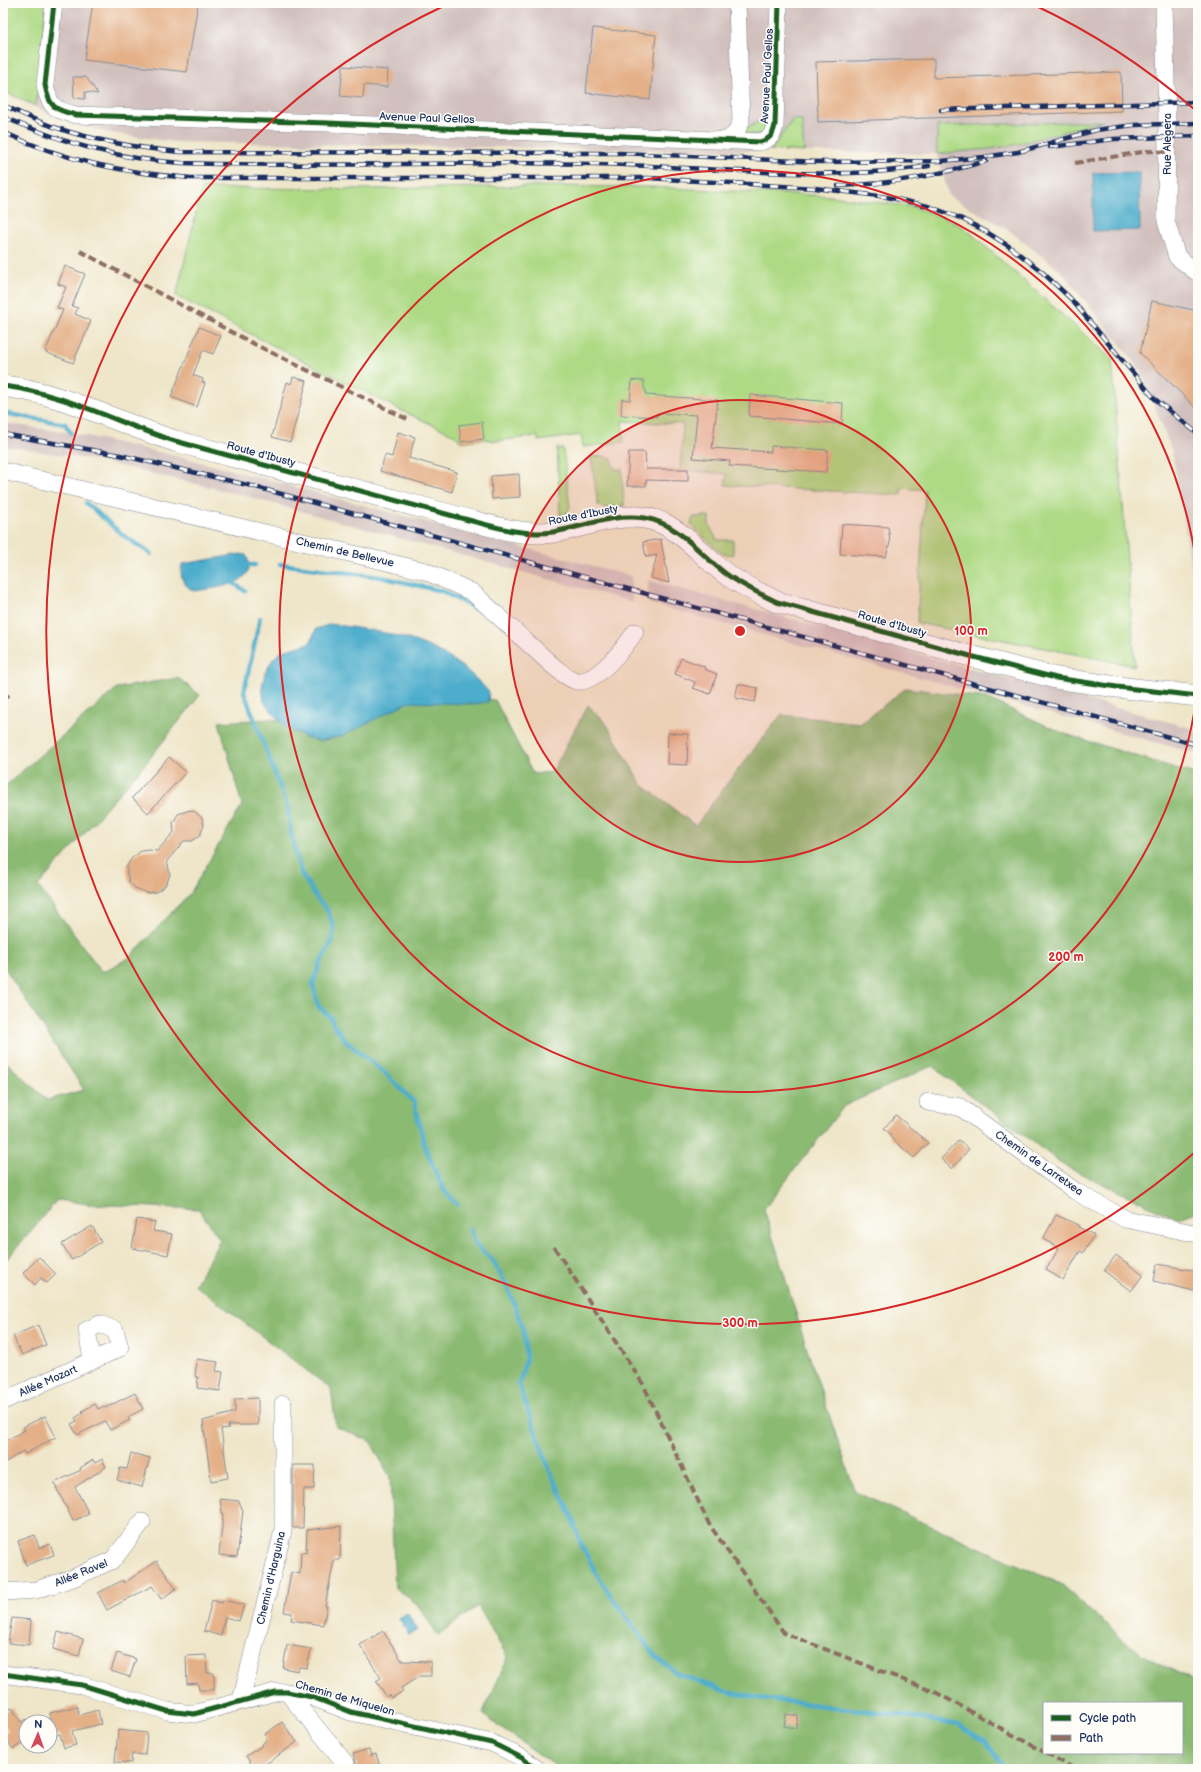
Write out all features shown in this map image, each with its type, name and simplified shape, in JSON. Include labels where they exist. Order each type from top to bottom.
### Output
[{"type":"street","name":"Avenue Paul Gellos","points":[[54,3],[45,85],[47,97],[51,105],[61,112],[76,115],[760,142],[767,140],[773,134],[776,119],[779,3]]},
{"type":"street","points":[[726,141],[735,134],[741,122],[737,3]]},
{"type":"street","name":"Rue Alegera","points":[[1164,3],[1167,124],[1166,221],[1177,257],[1198,273]]},
{"type":"street","name":"Route d'Ibusty","points":[[3,386],[52,395],[135,428],[175,441],[516,532],[553,532],[612,518],[646,518],[672,528],[685,537],[728,575],[752,590],[777,602],[953,652],[1056,678],[1117,687],[1198,696]]},
{"type":"street","name":"Chemin de Bellevue","points":[[3,471],[425,571],[472,592],[553,666],[566,676],[578,681],[586,680],[598,673],[626,645],[635,632]]},
{"type":"street","name":"Chemin de Larretxea","points":[[928,1102],[960,1107],[1074,1191],[1125,1218],[1198,1234]]},
{"type":"street","name":"Allée Mozart","points":[[3,1401],[92,1360]]},
{"type":"street","name":"Chemin d'Harguina","points":[[241,1701],[283,1531],[283,1404]]},
{"type":"street","name":"Allée Ravel","points":[[3,1592],[36,1590],[73,1578],[113,1560],[142,1522]]},
{"type":"street","name":"Chemin de Miquelon","points":[[3,1674],[82,1685],[167,1711],[194,1714],[274,1692],[287,1692],[312,1697],[351,1712],[492,1744],[522,1758],[537,1769]]},
{"type":"street","points":[[287,1692],[346,1764],[346,1769]]},
{"type":"shaded area","points":[[3,3],[1198,3],[1198,605],[1172,451],[1141,370],[1062,272],[1007,229],[949,196],[937,154],[174,142],[111,133],[64,121],[3,91]]},
{"type":"shaded area","points":[[3,423],[83,435],[189,459],[631,576],[632,602],[242,495],[95,460],[3,446]]},
{"type":"shaded area","points":[[648,580],[1198,730],[1198,754],[648,603]]},
{"type":"green space","points":[[3,3],[46,3],[36,106],[3,91]]},
{"type":"green space","points":[[762,119],[772,119],[769,133],[736,136]]},
{"type":"green space","points":[[793,119],[802,120],[804,152],[771,150]]},
{"type":"green space","points":[[1102,121],[1019,144],[989,149],[937,154],[937,126]]},
{"type":"green space","points":[[537,186],[651,187],[830,196],[914,207],[950,220],[967,230],[1112,359],[1135,666],[917,623],[925,490],[901,488],[901,495],[725,485],[727,474],[680,470],[683,424],[622,421],[624,442],[583,447],[581,435],[538,441],[538,436],[496,441],[484,439],[461,442],[455,435],[400,410],[176,296],[202,188],[375,189]]},
{"type":"green space","points":[[557,448],[563,449],[570,507],[567,513],[560,515]]},
{"type":"green space","points":[[604,456],[612,459],[614,469],[622,469],[624,506],[604,508],[598,505],[591,457]]},
{"type":"green space","points":[[709,516],[709,525],[717,540],[733,540],[733,555],[721,553],[691,525],[694,517]]},
{"type":"green space","points":[[178,678],[200,695],[146,763],[38,886],[102,972],[129,958],[191,892],[242,805],[219,722],[270,719],[336,729],[408,694],[495,700],[533,774],[552,772],[588,705],[605,722],[642,785],[696,826],[722,790],[781,715],[861,723],[906,688],[986,698],[1065,734],[1198,775],[1198,1211],[1177,1219],[1065,1166],[932,1066],[844,1106],[764,1209],[805,1343],[855,1492],[1061,1584],[1139,1653],[1198,1683],[1198,1769],[560,1769],[482,1714],[508,1658],[478,1606],[438,1635],[417,1604],[395,1588],[390,1477],[370,1441],[336,1427],[331,1389],[195,1285],[220,1240],[199,1209],[88,1204],[57,1200],[3,1264],[3,1059],[47,1100],[84,1090],[3,965],[3,788],[117,688]]},
{"type":"water","points":[[1139,172],[1140,230],[1093,231],[1093,173]]},
{"type":"water","points":[[241,554],[246,555],[249,565],[247,573],[233,584],[194,591],[187,586],[183,580],[181,573],[182,564]]},
{"type":"water","points":[[331,624],[377,631],[397,636],[417,642],[435,650],[453,660],[471,674],[489,692],[488,702],[474,704],[408,702],[343,736],[319,741],[305,737],[285,727],[264,702],[262,687],[265,673],[273,659],[280,652],[310,643],[316,629]]},
{"type":"water","points":[[407,1613],[418,1630],[409,1635],[399,1618]]},
{"type":"building","points":[[93,3],[198,3],[187,72],[84,60]]},
{"type":"building","points":[[593,28],[656,35],[650,100],[586,93]]},
{"type":"building","points":[[934,59],[934,78],[1121,72],[1122,111],[818,122],[816,62]]},
{"type":"building","points":[[343,66],[388,70],[387,87],[364,85],[363,98],[340,96]]},
{"type":"building","points":[[73,77],[86,77],[98,94],[85,92],[85,99],[74,98]]},
{"type":"building","points":[[65,266],[85,274],[72,306],[78,308],[75,314],[91,321],[73,363],[45,352],[63,310],[57,308],[66,287],[58,284]]},
{"type":"building","points":[[1152,301],[1198,311],[1198,410],[1140,353]]},
{"type":"building","points":[[199,327],[221,336],[213,354],[203,350],[193,375],[203,379],[202,382],[205,383],[197,407],[171,397]]},
{"type":"building","points":[[293,377],[307,381],[290,442],[272,437],[287,382],[291,384]]},
{"type":"building","points":[[632,380],[644,381],[646,395],[718,400],[712,448],[771,452],[771,446],[828,450],[826,472],[729,466],[730,461],[693,458],[697,415],[657,413],[657,417],[621,415],[622,399],[630,400]]},
{"type":"building","points":[[750,395],[843,403],[842,424],[749,416]]},
{"type":"building","points":[[482,422],[484,439],[461,442],[459,425]]},
{"type":"building","points":[[398,432],[415,437],[409,458],[457,472],[452,492],[380,471],[385,455],[392,457]]},
{"type":"building","points":[[629,452],[645,452],[646,469],[688,469],[688,481],[646,480],[646,486],[627,486]]},
{"type":"building","points":[[519,474],[520,497],[492,499],[491,476]]},
{"type":"building","points":[[842,524],[888,527],[890,542],[886,557],[840,554]]},
{"type":"building","points":[[661,539],[669,583],[651,578],[657,555],[646,557],[643,542]]},
{"type":"building","points":[[681,658],[705,667],[704,669],[717,674],[710,694],[693,688],[695,682],[675,674]]},
{"type":"building","points":[[738,684],[758,688],[755,702],[735,698]]},
{"type":"building","points":[[668,733],[688,734],[687,765],[667,764]]},
{"type":"building","points":[[169,757],[186,772],[148,813],[132,798]]},
{"type":"building","points":[[190,810],[202,818],[204,825],[200,836],[192,841],[184,841],[167,861],[170,874],[164,887],[156,892],[148,893],[135,888],[129,882],[127,873],[127,866],[131,859],[141,851],[157,851],[174,832],[173,823],[178,814]]},
{"type":"building","points":[[896,1115],[928,1143],[914,1158],[889,1136],[891,1135],[884,1128]]},
{"type":"building","points":[[959,1140],[969,1149],[952,1169],[941,1159]]},
{"type":"building","points":[[1056,1215],[1079,1225],[1078,1227],[1094,1235],[1083,1253],[1080,1251],[1063,1280],[1046,1270],[1059,1248],[1043,1239]]},
{"type":"building","points":[[137,1219],[155,1222],[153,1231],[172,1234],[168,1255],[132,1248]]},
{"type":"building","points":[[92,1226],[101,1242],[72,1260],[62,1244]]},
{"type":"building","points":[[1116,1255],[1143,1275],[1131,1291],[1104,1271]]},
{"type":"building","points":[[39,1257],[56,1274],[47,1283],[41,1278],[35,1285],[23,1273]]},
{"type":"building","points":[[1157,1264],[1198,1271],[1198,1292],[1154,1281]]},
{"type":"building","points":[[38,1325],[46,1345],[22,1355],[13,1336]]},
{"type":"building","points":[[197,1359],[218,1362],[216,1371],[223,1372],[220,1391],[197,1388],[198,1377],[195,1377]]},
{"type":"building","points":[[135,1393],[143,1409],[128,1417],[130,1420],[110,1430],[105,1421],[77,1435],[71,1424],[77,1421],[75,1418],[83,1413],[82,1411],[95,1404],[98,1409],[104,1406],[105,1408]]},
{"type":"building","points":[[258,1398],[258,1425],[228,1425],[229,1428],[221,1429],[228,1478],[211,1481],[203,1421],[235,1412],[235,1399]]},
{"type":"building","points":[[45,1416],[56,1437],[25,1454],[23,1451],[3,1464],[3,1442],[25,1430],[23,1427]]},
{"type":"building","points":[[131,1453],[150,1458],[142,1487],[117,1480],[120,1468],[127,1469]]},
{"type":"building","points":[[102,1459],[106,1467],[75,1487],[89,1514],[73,1521],[54,1483],[81,1470],[80,1468],[93,1460],[95,1463]]},
{"type":"building","points":[[293,1465],[315,1465],[314,1489],[304,1489],[303,1528],[293,1528]]},
{"type":"building","points":[[220,1499],[239,1501],[243,1511],[237,1557],[219,1555],[223,1517]]},
{"type":"building","points":[[341,1526],[340,1560],[334,1560],[323,1625],[291,1620],[292,1613],[284,1612],[291,1572],[300,1574],[301,1552],[306,1553],[307,1530]]},
{"type":"building","points":[[35,1535],[39,1548],[50,1544],[54,1555],[26,1565],[18,1541]]},
{"type":"building","points":[[157,1561],[176,1589],[161,1599],[152,1586],[107,1610],[98,1593],[123,1580],[124,1583]]},
{"type":"building","points":[[212,1600],[222,1603],[223,1600],[244,1605],[239,1621],[225,1617],[221,1636],[204,1631]]},
{"type":"building","points":[[12,1618],[31,1620],[29,1645],[8,1643]]},
{"type":"building","points":[[383,1631],[402,1661],[431,1662],[431,1676],[420,1676],[401,1688],[403,1691],[392,1698],[390,1695],[387,1697],[376,1681],[381,1678],[360,1645]]},
{"type":"building","points":[[58,1632],[83,1639],[79,1656],[53,1649]]},
{"type":"building","points":[[287,1645],[311,1649],[307,1668],[299,1667],[298,1671],[283,1668]]},
{"type":"building","points":[[117,1653],[136,1659],[130,1677],[111,1671]]},
{"type":"building","points":[[206,1655],[207,1673],[214,1673],[214,1690],[199,1690],[198,1683],[187,1684],[186,1656]]},
{"type":"building","points":[[77,1706],[79,1715],[98,1710],[101,1724],[72,1731],[76,1745],[64,1748],[60,1734],[58,1735],[58,1714],[50,1713]]},
{"type":"building","points":[[12,1708],[18,1717],[18,1746],[13,1749],[3,1734],[8,1730],[3,1722],[3,1713]]},
{"type":"building","points":[[786,1714],[798,1716],[796,1728],[784,1726]]},
{"type":"building","points":[[282,1722],[297,1742],[259,1769],[255,1769],[246,1756],[263,1745],[262,1744],[267,1740],[265,1734]]},
{"type":"building","points":[[118,1730],[147,1733],[145,1755],[132,1754],[131,1763],[115,1762]]},
{"type":"building","points":[[369,1749],[371,1756],[376,1754],[381,1769],[358,1769],[353,1754]]},
{"type":"waterway","points":[[3,413],[65,424],[71,433]]},
{"type":"waterway","points":[[86,503],[123,535],[151,554]]},
{"type":"waterway","points":[[280,564],[381,577],[442,591],[474,608]]},
{"type":"waterway","points":[[243,565],[255,565]]},
{"type":"waterway","points":[[230,582],[245,591]]},
{"type":"waterway","points":[[260,618],[244,692],[288,808],[291,835],[301,873],[318,900],[326,908],[332,922],[334,932],[331,943],[320,963],[313,984],[318,1006],[331,1018],[333,1024],[347,1042],[386,1074],[414,1102],[425,1147],[443,1189],[458,1205]]},
{"type":"waterway","points":[[470,1229],[476,1245],[493,1261],[506,1284],[524,1332],[526,1358],[519,1385],[549,1469],[572,1517],[581,1544],[595,1571],[611,1596],[655,1656],[676,1673],[727,1692],[758,1698],[900,1715],[958,1725],[984,1742],[1007,1769]]},
{"type":"railway","points":[[941,110],[1198,102]]},
{"type":"railway","points":[[3,105],[47,125],[69,132],[132,146],[180,152],[621,153],[820,162],[941,161],[984,157],[1018,152],[1096,130],[1134,125],[1198,123]]},
{"type":"railway","points":[[3,117],[48,135],[112,154],[182,163],[285,165],[544,163],[637,165],[805,173],[888,171],[929,166]]},
{"type":"railway","points":[[3,132],[49,151],[72,158],[118,169],[166,176],[191,178],[648,178],[815,188],[887,197],[928,206],[960,218],[985,231],[1010,247],[1041,271],[1070,298],[1155,399],[1198,434]]},
{"type":"railway","points":[[1050,147],[1114,139],[1198,136]]},
{"type":"railway","points":[[838,186],[913,178],[949,171],[986,161]]},
{"type":"railway","points":[[3,434],[120,455],[256,487],[1198,745]]},
{"type":"marked path","points":[[1075,163],[1148,151],[1167,152]]},
{"type":"marked path","points":[[80,251],[256,345],[407,419]]},
{"type":"marked path","points":[[3,692],[12,700]]},
{"type":"marked path","points":[[554,1247],[643,1384],[709,1524],[784,1633],[937,1693],[1043,1751]]},
{"type":"marked path","points":[[1048,1754],[1075,1769]]},
{"type":"cycle path","points":[[54,3],[45,85],[51,103],[54,106],[58,109],[76,115],[328,123],[760,142],[770,136],[775,125],[779,3]]},
{"type":"cycle path","points":[[3,386],[47,395],[69,402],[175,441],[502,529],[543,533],[565,530],[621,517],[645,518],[658,521],[680,534],[729,576],[752,590],[777,602],[970,656],[1056,678],[1117,687],[1198,696]]},
{"type":"cycle path","points":[[3,1674],[82,1685],[167,1711],[194,1714],[275,1692],[287,1692],[312,1697],[351,1712],[492,1743],[522,1758],[537,1769]]}]
